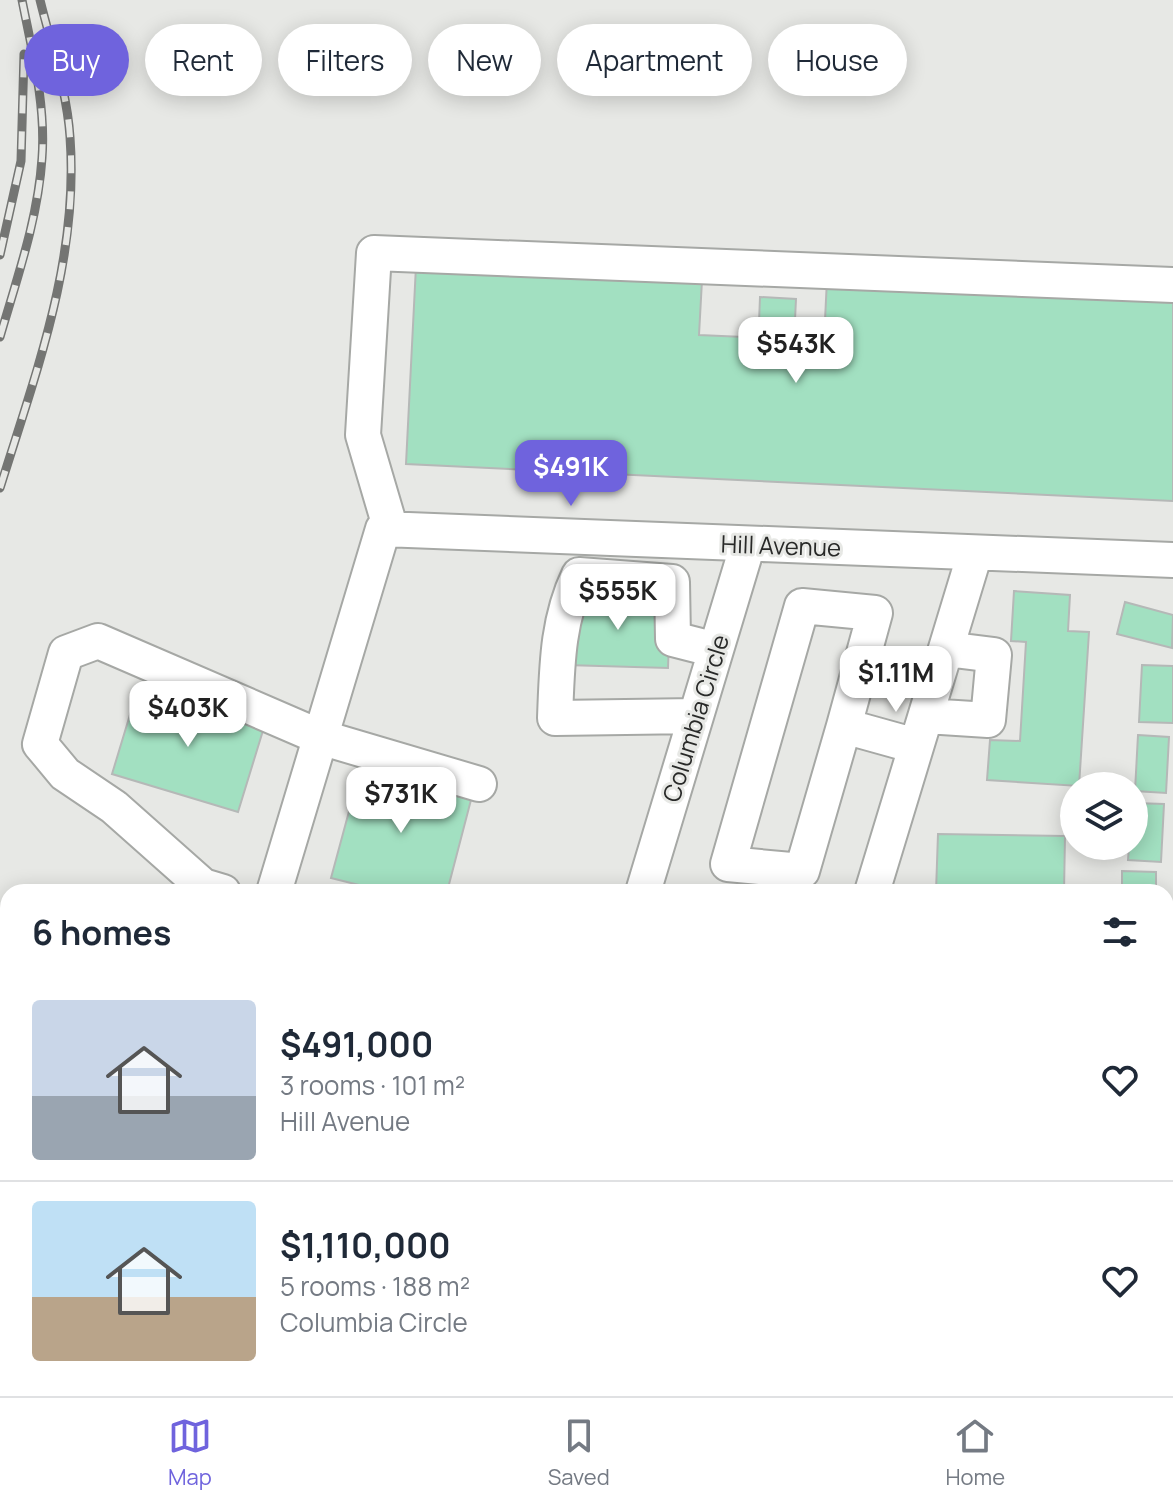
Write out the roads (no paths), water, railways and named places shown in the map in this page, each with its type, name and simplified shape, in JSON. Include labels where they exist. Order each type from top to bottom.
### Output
[{"type":"street","points":[[276,884],[383,529],[391,530],[363,435],[374,253],[1173,285]]},
{"type":"street","name":"Hill Avenue","points":[[391,530],[1173,560]]},
{"type":"street","points":[[587,575],[592,537]]},
{"type":"street","points":[[658,581],[659,540]]},
{"type":"street","name":"Columbia Circle","points":[[645,884],[748,544]]},
{"type":"street","points":[[874,884],[975,553]]},
{"type":"street","points":[[696,716],[555,718],[557,646],[565,604],[579,575],[672,582],[673,639],[716,650]]},
{"type":"street","points":[[802,606],[875,613],[844,726],[802,871],[728,864],[802,606]]},
{"type":"street","points":[[201,884],[114,807],[65,774],[40,744],[66,653],[98,641],[320,737],[479,784]]},
{"type":"street","points":[[844,726],[921,731],[988,720],[994,655],[946,649]]},
{"type":"railway","points":[[0,337],[31,226],[42,158],[40,98],[22,0]]},
{"type":"railway","points":[[0,488],[52,315],[68,227],[71,183],[68,120],[40,0]]},
{"type":"railway","points":[[0,255],[21,161],[24,54]]}]
